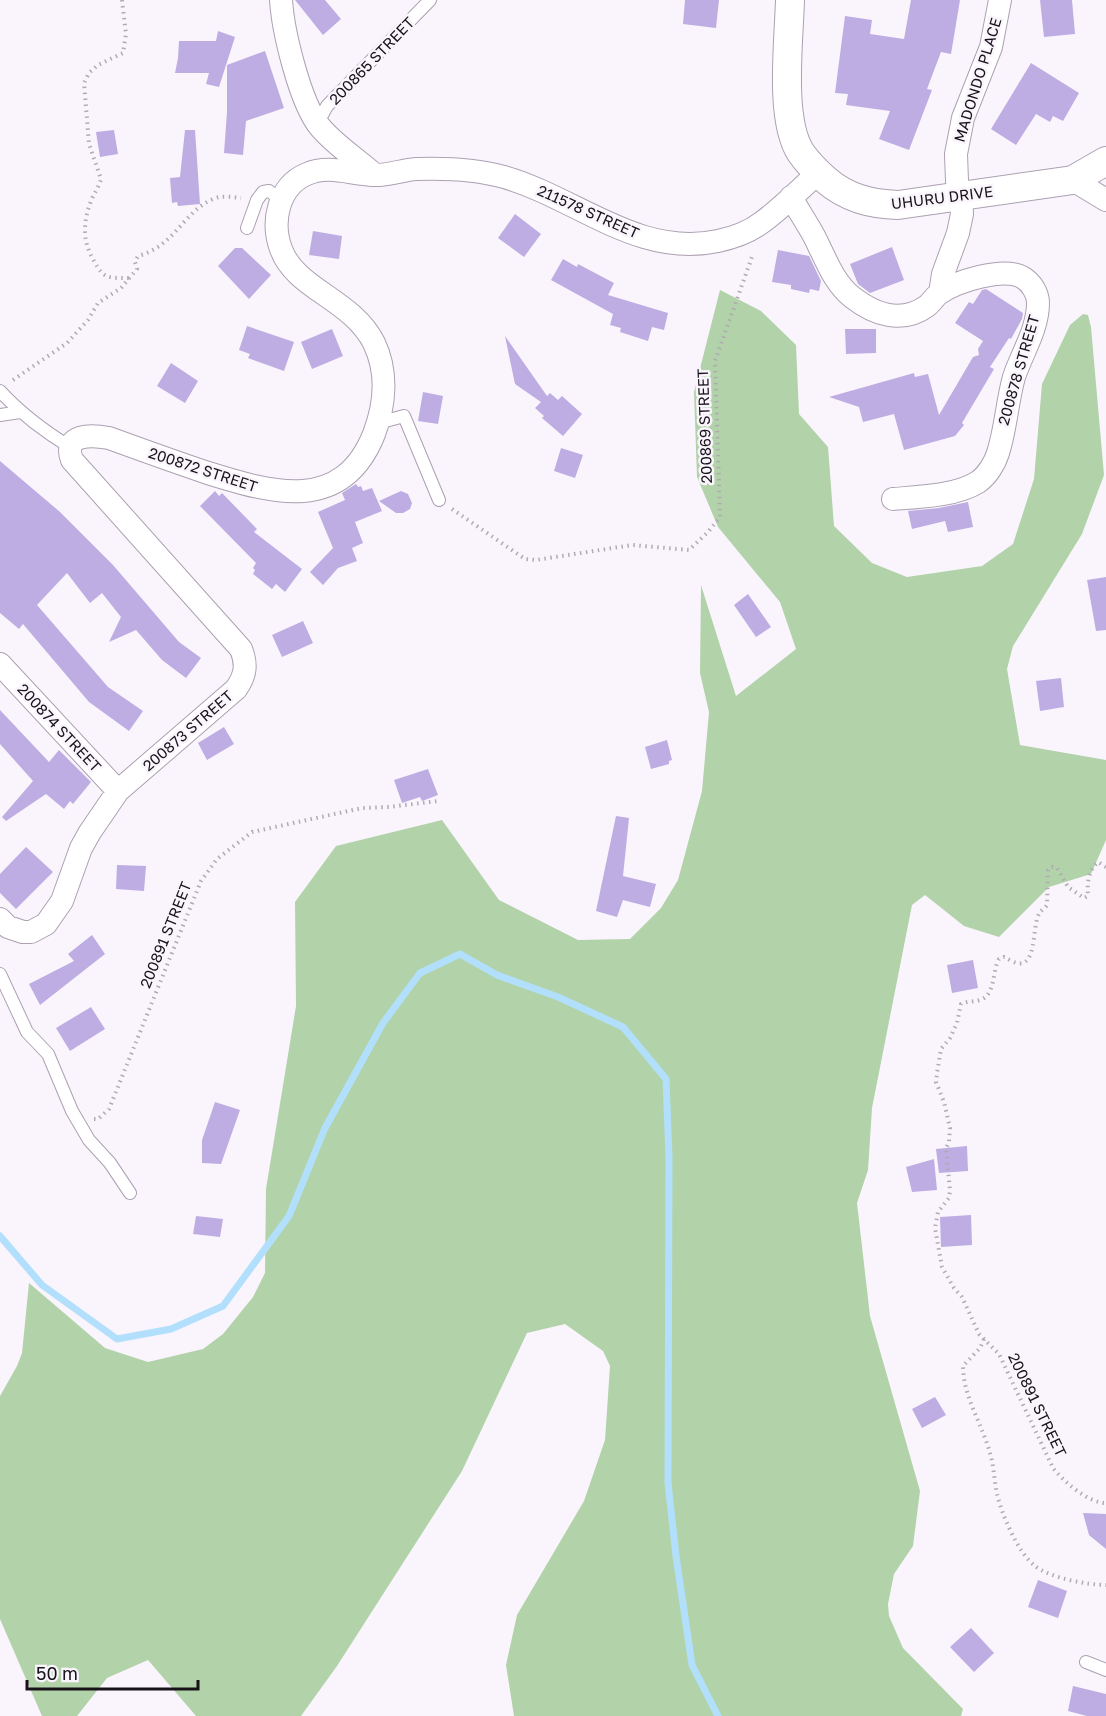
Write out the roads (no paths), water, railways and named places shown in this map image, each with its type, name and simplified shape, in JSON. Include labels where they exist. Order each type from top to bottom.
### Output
[{"type":"street","points":[[281,0],[296,72],[317,124],[375,175]]},
{"type":"street","name":"UHURU DRIVE","points":[[790,0],[788,104],[791,128],[800,152],[818,173],[838,190],[861,201],[898,205],[1073,180],[1106,161]]},
{"type":"street","name":"MADONDO PLACE","points":[[940,293],[943,274],[962,214],[956,154],[963,118],[991,47],[1000,0]]},
{"type":"street","name":"211578 STREET","points":[[281,200],[292,183],[309,172],[336,170],[375,175],[416,169],[472,171],[501,176],[529,186],[630,233],[653,241],[684,245],[730,238],[760,224],[818,173]]},
{"type":"street","points":[[1073,180],[1106,200]]},
{"type":"street","points":[[791,197],[826,263],[838,282],[852,297],[886,315],[900,317],[928,305],[940,293]]},
{"type":"street","name":"200872 STREET","points":[[70,450],[75,440],[93,435],[109,438],[252,486],[298,492],[323,486],[347,473],[359,461],[378,423],[383,400],[383,378],[377,349],[358,320],[343,306],[306,281],[287,261],[281,251],[278,238],[277,221],[281,200]]},
{"type":"street","name":"200878 STREET","points":[[893,499],[929,496],[961,489],[978,482],[990,469],[998,453],[1014,376],[1029,338],[1038,302],[1034,287],[1023,277],[1007,273],[991,274],[940,293]]},
{"type":"street","name":"200873 STREET","points":[[0,920],[8,927],[23,932],[31,932],[46,924],[62,901],[78,856],[90,832],[118,791],[236,689],[242,681],[245,670],[245,659],[241,649],[78,467],[70,450]]},
{"type":"street","name":"200874 STREET","points":[[0,664],[118,791]]},
{"type":"lane","name":"200865 STREET","points":[[317,124],[327,106],[430,0]]},
{"type":"lane","points":[[247,228],[257,200],[263,192],[270,191],[281,200]]},
{"type":"lane","points":[[0,391],[20,412],[70,450]]},
{"type":"lane","points":[[0,415],[20,412]]},
{"type":"lane","points":[[378,423],[404,416],[439,500]]},
{"type":"lane","points":[[0,974],[27,1032],[48,1054],[72,1110],[89,1140],[110,1163],[130,1193]]},
{"type":"lane","points":[[1086,1662],[1106,1670]]},
{"type":"waterway","points":[[0,1236],[42,1285],[117,1339],[171,1329],[223,1306],[289,1216],[325,1128],[383,1023],[420,973],[460,954],[497,975],[558,997],[623,1027],[666,1079],[669,1157],[668,1483],[692,1665],[718,1716]]}]
